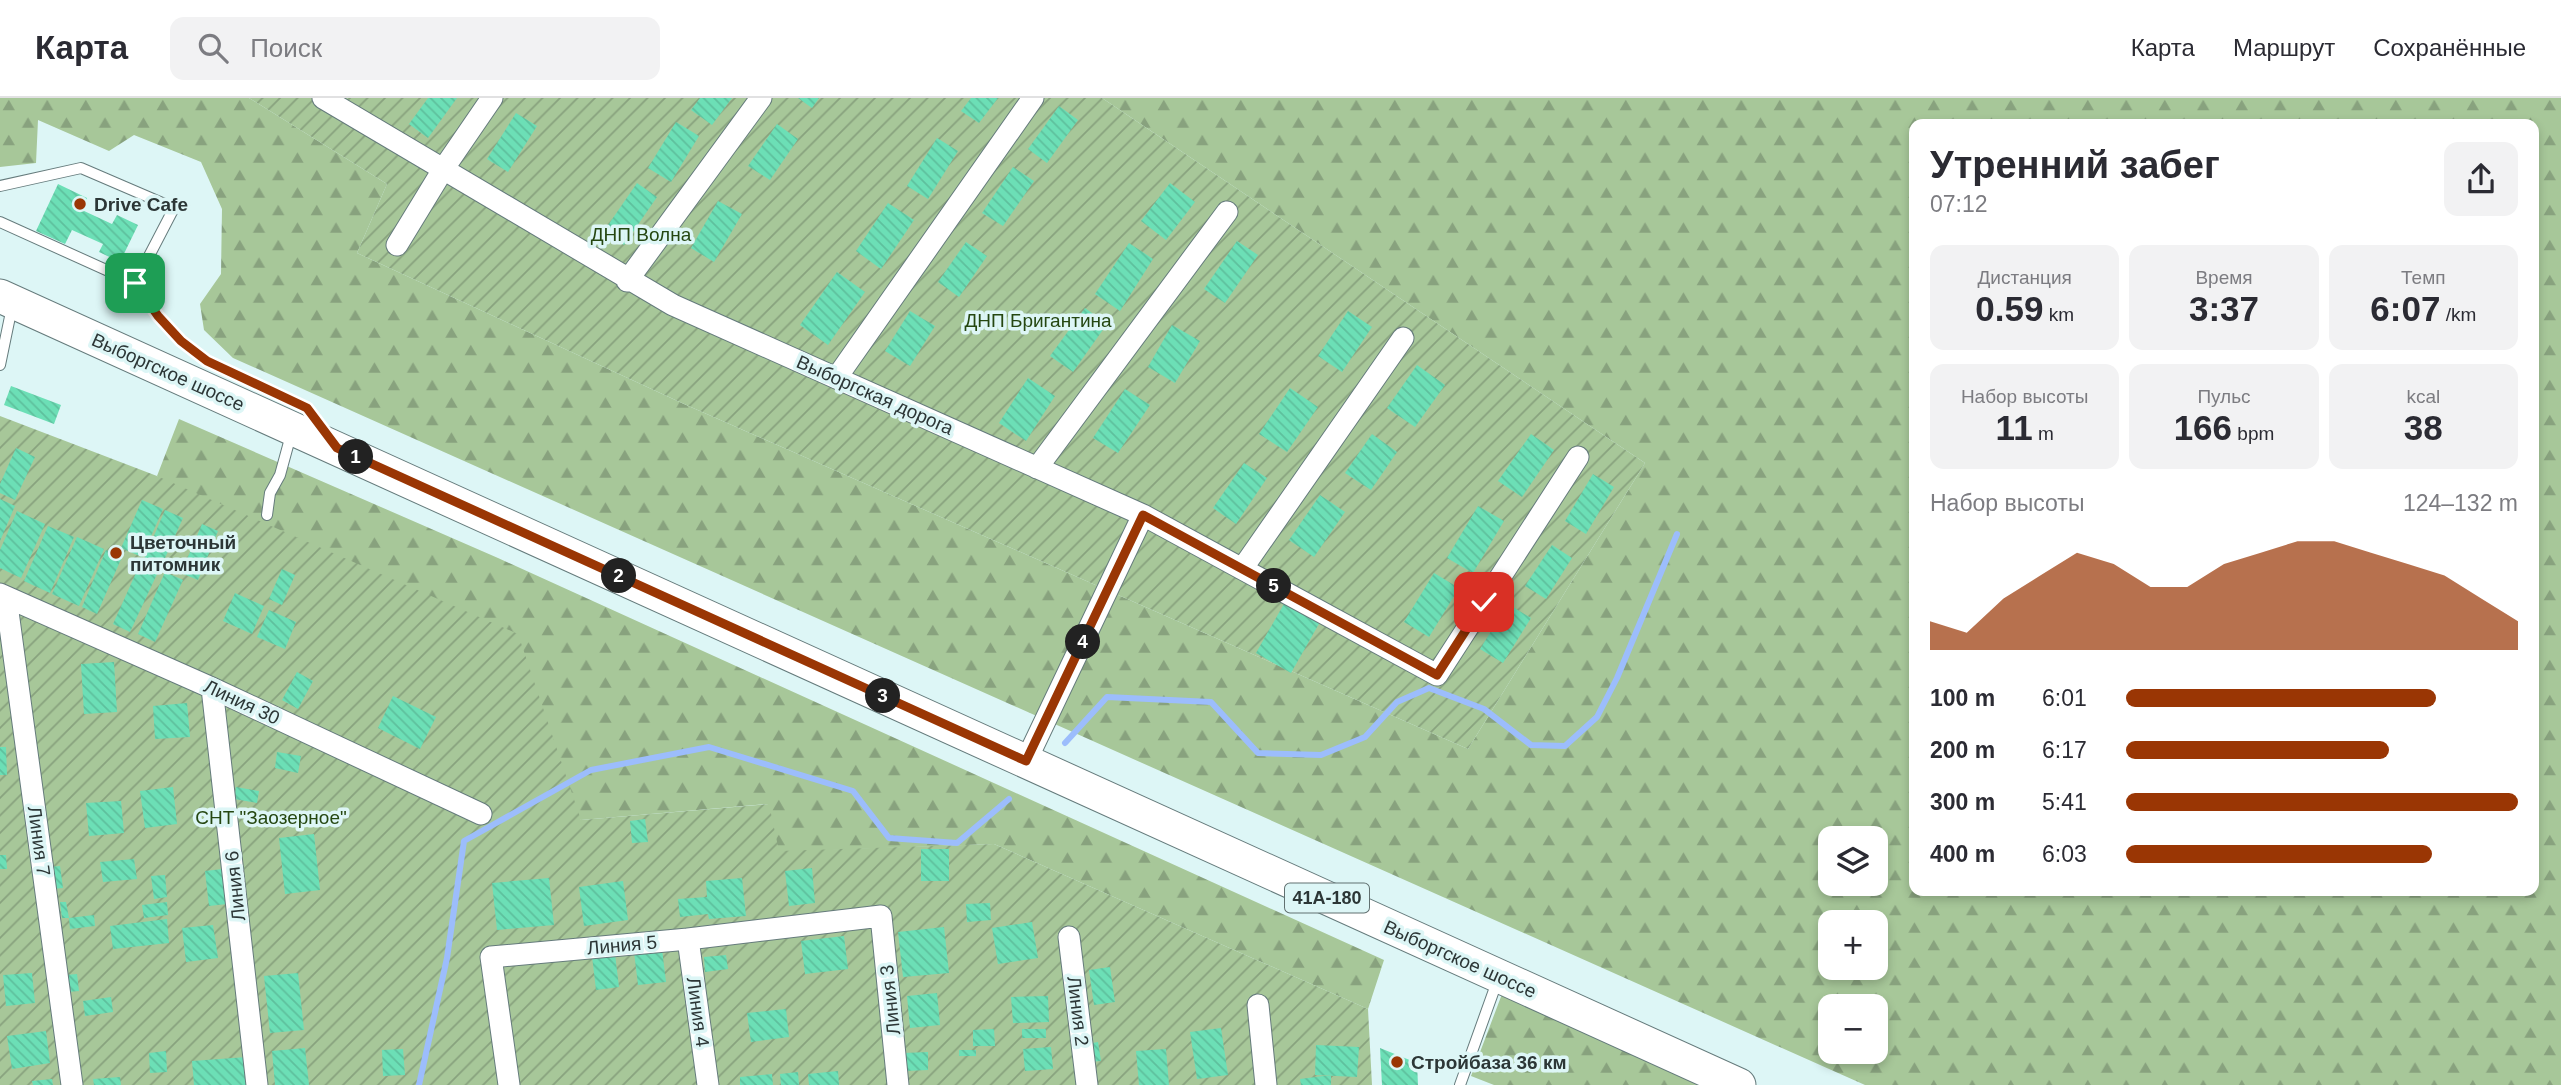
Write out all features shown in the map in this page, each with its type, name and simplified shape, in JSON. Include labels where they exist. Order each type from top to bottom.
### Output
[{"type":"main road","name":"Выборгское шоссе","points":[[6,298],[1739,1085]]},
{"type":"street","name":"Выборгская дорога","points":[[323,98],[444,168],[627,281],[673,305],[1143,515],[1437,675],[1578,457]]},
{"type":"street","points":[[397,246],[444,168],[492,98]]},
{"type":"street","points":[[627,281],[761,98]]},
{"type":"street","points":[[837,377],[1033,98]]},
{"type":"street","points":[[1037,468],[1227,212]]},
{"type":"street","points":[[1242,569],[1403,338]]},
{"type":"street","points":[[1026,761],[1143,515]]},
{"type":"street","name":"Линия 30","points":[[3,596],[212,688],[481,814]]},
{"type":"street","name":"Линия 7","points":[[3,596],[72,1085]]},
{"type":"street","name":"Линия 6","points":[[212,688],[257,1085]]},
{"type":"street","name":"Линия 5","points":[[509,1085],[491,957],[688,939],[881,916]]},
{"type":"street","name":"Линия 3","points":[[881,916],[898,1085]]},
{"type":"street","name":"Линия 2","points":[[1069,937],[1087,1085]]},
{"type":"street","name":"Линия 4","points":[[688,939],[708,1085]]},
{"type":"street","points":[[1258,1005],[1266,1085]]},
{"type":"lane","points":[[0,186],[81,168],[174,208],[135,283]]},
{"type":"lane","points":[[0,222],[135,283],[158,316],[181,341],[207,361],[307,408],[337,448]]},
{"type":"lane","points":[[0,365],[6,298]]},
{"type":"lane","points":[[267,515],[270,493],[280,475],[292,428]]},
{"type":"lane","points":[[1460,1085],[1500,976]]},
{"type":"green space","points":[[0,98],[249,98],[387,184],[357,253],[684,404],[1468,749],[1645,463],[1102,98],[2561,98],[2561,1085],[1865,1085],[233,358],[204,330],[200,304],[221,274],[222,209],[201,162],[134,135],[109,151],[38,120],[36,163],[0,167]]},
{"type":"green space","name":"ДНП Бригантина","points":[[249,98],[1102,98],[1645,463],[1468,749],[684,404],[357,253],[387,184]]},
{"type":"green space","name":"СНТ \"Заозерное\"","points":[[0,416],[157,476],[518,634],[581,820],[769,804],[779,851],[994,844],[1368,1009],[1372,1085],[0,1085]]},
{"type":"green space","points":[[179,419],[498,558],[1384,960],[1368,1009],[994,844],[778,852],[768,804],[581,820],[157,476]]},
{"type":"green space","points":[[1502,994],[1702,1085],[1494,1085],[1471,1076]]},
{"type":"building","points":[[428,98],[457,98],[428,138],[409,124]]},
{"type":"building","points":[[700,98],[732,98],[712,125],[691,110]]},
{"type":"building","points":[[798,98],[819,98],[812,108]]},
{"type":"building","points":[[971,98],[998,98],[979,123],[961,111]]},
{"type":"building","points":[[1059,106],[1078,120],[1047,163],[1028,149]]},
{"type":"building","points":[[516,113],[537,126],[508,172],[487,159]]},
{"type":"building","points":[[676,122],[699,136],[671,182],[648,168]]},
{"type":"building","points":[[777,124],[798,139],[770,180],[748,166]]},
{"type":"building","points":[[937,138],[958,151],[928,199],[907,186]]},
{"type":"building","points":[[1013,167],[1034,181],[1003,226],[982,213]]},
{"type":"building","points":[[637,183],[657,197],[624,245],[604,231]]},
{"type":"building","points":[[1170,183],[1195,202],[1166,240],[1141,221]]},
{"type":"building","points":[[58,184],[87,198],[82,210],[112,224],[117,215],[138,225],[120,262],[99,252],[103,244],[72,230],[65,244],[36,231]]},
{"type":"building","points":[[718,201],[742,214],[714,262],[691,248]]},
{"type":"building","points":[[888,203],[914,220],[881,269],[856,251]]},
{"type":"building","points":[[1237,241],[1258,255],[1225,303],[1204,289]]},
{"type":"building","points":[[966,242],[987,256],[959,297],[938,282]]},
{"type":"building","points":[[1129,243],[1153,259],[1120,311],[1095,294]]},
{"type":"building","points":[[837,272],[865,292],[828,345],[800,325]]},
{"type":"building","points":[[1085,308],[1107,324],[1073,372],[1050,356]]},
{"type":"building","points":[[910,311],[935,326],[910,366],[885,351]]},
{"type":"building","points":[[1348,311],[1372,327],[1342,372],[1318,356]]},
{"type":"building","points":[[1172,325],[1200,341],[1175,383],[1148,367]]},
{"type":"building","points":[[1417,365],[1445,385],[1415,427],[1387,408]]},
{"type":"building","points":[[1028,378],[1055,396],[1026,441],[999,423]]},
{"type":"building","points":[[11,386],[61,405],[54,424],[4,405]]},
{"type":"building","points":[[1290,388],[1318,407],[1287,452],[1259,434]]},
{"type":"building","points":[[1125,389],[1150,405],[1118,453],[1093,438]]},
{"type":"building","points":[[1372,434],[1397,452],[1371,490],[1345,473]]},
{"type":"building","points":[[1531,434],[1554,450],[1522,497],[1498,481]]},
{"type":"building","points":[[16,448],[35,457],[15,500],[0,493],[0,484]]},
{"type":"building","points":[[1244,463],[1267,478],[1236,524],[1213,508]]},
{"type":"building","points":[[1593,474],[1614,487],[1586,534],[1565,521]]},
{"type":"building","points":[[1320,495],[1345,512],[1314,557],[1289,540]]},
{"type":"building","points":[[0,499],[15,506],[0,541]]},
{"type":"building","points":[[142,500],[163,509],[142,557],[121,548]]},
{"type":"building","points":[[1478,506],[1504,521],[1473,573],[1447,558]]},
{"type":"building","points":[[165,510],[183,518],[161,567],[144,559]]},
{"type":"building","points":[[17,511],[45,524],[21,578],[0,568],[0,550]]},
{"type":"building","points":[[202,524],[218,531],[198,580],[181,573]]},
{"type":"building","points":[[48,526],[74,537],[50,593],[24,581]]},
{"type":"building","points":[[77,537],[104,549],[79,606],[52,594]]},
{"type":"building","points":[[1552,545],[1572,558],[1546,599],[1525,586]]},
{"type":"building","points":[[106,550],[122,557],[97,614],[82,607]]},
{"type":"building","points":[[140,564],[158,572],[130,632],[113,624]]},
{"type":"building","points":[[282,569],[295,575],[282,605],[269,599]]},
{"type":"building","points":[[165,572],[183,580],[155,642],[138,634]]},
{"type":"building","points":[[1434,573],[1459,588],[1429,637],[1404,622]]},
{"type":"building","points":[[235,593],[264,606],[252,634],[223,621]]},
{"type":"building","points":[[1285,602],[1320,622],[1291,673],[1256,653]]},
{"type":"building","points":[[1508,604],[1531,618],[1503,663],[1480,649]]},
{"type":"building","points":[[269,610],[296,622],[285,649],[257,637]]},
{"type":"building","points":[[114,662],[117,712],[84,714],[81,664]]},
{"type":"building","points":[[297,672],[313,681],[298,709],[282,700]]},
{"type":"building","points":[[393,696],[436,717],[420,749],[378,728]]},
{"type":"building","points":[[187,703],[190,737],[155,739],[153,706]]},
{"type":"building","points":[[0,747],[6,747],[7,775],[0,775]]},
{"type":"building","points":[[277,752],[301,756],[298,773],[275,768]]},
{"type":"building","points":[[173,787],[177,824],[145,828],[140,791]]},
{"type":"building","points":[[236,787],[259,791],[257,803],[234,799]]},
{"type":"building","points":[[121,801],[124,833],[89,836],[86,803]]},
{"type":"building","points":[[645,819],[648,842],[632,843],[630,821]]},
{"type":"building","points":[[314,834],[320,890],[285,894],[279,838]]},
{"type":"building","points":[[921,849],[949,849],[949,881],[921,881]]},
{"type":"building","points":[[0,855],[6,855],[7,869],[0,869]]},
{"type":"building","points":[[134,859],[137,879],[103,882],[100,862]]},
{"type":"building","points":[[60,866],[63,888],[52,889],[49,867]]},
{"type":"building","points":[[812,868],[815,903],[789,906],[785,871]]},
{"type":"building","points":[[223,869],[227,904],[209,906],[205,871]]},
{"type":"building","points":[[165,875],[167,897],[154,899],[151,876]]},
{"type":"building","points":[[549,878],[554,925],[497,930],[492,883]]},
{"type":"building","points":[[742,878],[746,916],[709,919],[708,914],[680,917],[678,899],[707,897],[706,881]]},
{"type":"building","points":[[623,881],[628,920],[584,926],[579,887]]},
{"type":"building","points":[[60,902],[66,902],[69,918],[62,918]]},
{"type":"building","points":[[167,902],[168,915],[144,918],[142,905]]},
{"type":"building","points":[[990,903],[991,920],[967,922],[966,904]]},
{"type":"building","points":[[94,915],[95,926],[70,929],[69,918]]},
{"type":"building","points":[[167,919],[169,943],[113,949],[110,926]]},
{"type":"building","points":[[1032,922],[1038,958],[998,964],[992,928]]},
{"type":"building","points":[[213,925],[218,958],[186,962],[182,928]]},
{"type":"building","points":[[944,927],[949,973],[903,977],[898,932]]},
{"type":"building","points":[[844,936],[848,969],[805,974],[801,941]]},
{"type":"building","points":[[662,949],[666,982],[638,985],[634,952]]},
{"type":"building","points":[[615,954],[619,987],[596,990],[592,956]]},
{"type":"building","points":[[726,955],[728,969],[705,972],[704,957]]},
{"type":"building","points":[[1110,967],[1115,1002],[1094,1005],[1089,970]]},
{"type":"building","points":[[32,973],[35,1003],[6,1006],[3,975]]},
{"type":"building","points":[[298,973],[304,1030],[270,1033],[264,976]]},
{"type":"building","points":[[77,974],[79,991],[68,992],[66,975]]},
{"type":"building","points":[[937,993],[940,1025],[910,1028],[907,996]]},
{"type":"building","points":[[1048,996],[1049,1022],[1013,1023],[1011,997]]},
{"type":"building","points":[[111,997],[113,1012],[85,1016],[83,1001]]},
{"type":"building","points":[[786,1009],[789,1037],[751,1042],[747,1013]]},
{"type":"building","points":[[1221,1028],[1228,1075],[1197,1079],[1190,1032]]},
{"type":"building","points":[[994,1029],[995,1046],[973,1046],[973,1030]]},
{"type":"building","points":[[1022,1029],[1046,1029],[1046,1038],[1022,1038]]},
{"type":"building","points":[[46,1031],[50,1063],[12,1069],[7,1036]]},
{"type":"building","points":[[1098,1042],[1101,1061],[1089,1062],[1087,1044]]},
{"type":"building","points":[[1316,1045],[1359,1047],[1357,1077],[1315,1075]]},
{"type":"building","points":[[1051,1047],[1053,1069],[1025,1071],[1023,1049]]},
{"type":"building","points":[[305,1048],[309,1085],[275,1085],[272,1051]]},
{"type":"building","points":[[1380,1048],[1417,1063],[1418,1085],[1382,1085]]},
{"type":"building","points":[[403,1049],[405,1075],[383,1076],[382,1050]]},
{"type":"building","points":[[1166,1049],[1169,1085],[1139,1085],[1136,1051]]},
{"type":"building","points":[[959,1050],[976,1050],[976,1056],[959,1056]]},
{"type":"building","points":[[166,1051],[167,1072],[150,1073],[149,1053]]},
{"type":"building","points":[[928,1052],[928,1070],[905,1071],[904,1053]]},
{"type":"building","points":[[247,1057],[249,1085],[194,1085],[192,1061]]},
{"type":"building","points":[[838,1071],[839,1085],[809,1085],[808,1074]]},
{"type":"building","points":[[798,1072],[799,1085],[781,1085],[780,1074]]},
{"type":"building","points":[[772,1074],[773,1085],[740,1085],[740,1077]]},
{"type":"building","points":[[1331,1075],[1331,1085],[1301,1085],[1300,1079]]},
{"type":"building","points":[[120,1077],[121,1085],[94,1085],[93,1079]]},
{"type":"building","points":[[52,1079],[53,1085],[33,1085],[32,1081]]},
{"type":"waterway","points":[[1065,743],[1107,697],[1211,702],[1258,753],[1321,755],[1365,737],[1397,702],[1429,688],[1484,709],[1531,745],[1565,746],[1597,717],[1617,678],[1677,534]]},
{"type":"waterway","points":[[419,1085],[447,958],[464,841],[591,770],[709,747],[853,791],[889,838],[957,843],[1009,799]]},
{"type":"place","name":"Drive Cafe","points":[[80,204]]},
{"type":"place","name":"Цветочный питомник","points":[[116,553]]},
{"type":"place","name":"Стройбаза 36 км","points":[[1397,1062]]},
{"type":"route","points":[[135,283],[158,316],[181,341],[207,361],[307,408],[337,448],[1026,761],[1143,515],[1437,675],[1484,602]]},
{"type":"park label","name":"ДНП Волна","points":[[641,234]]}]
